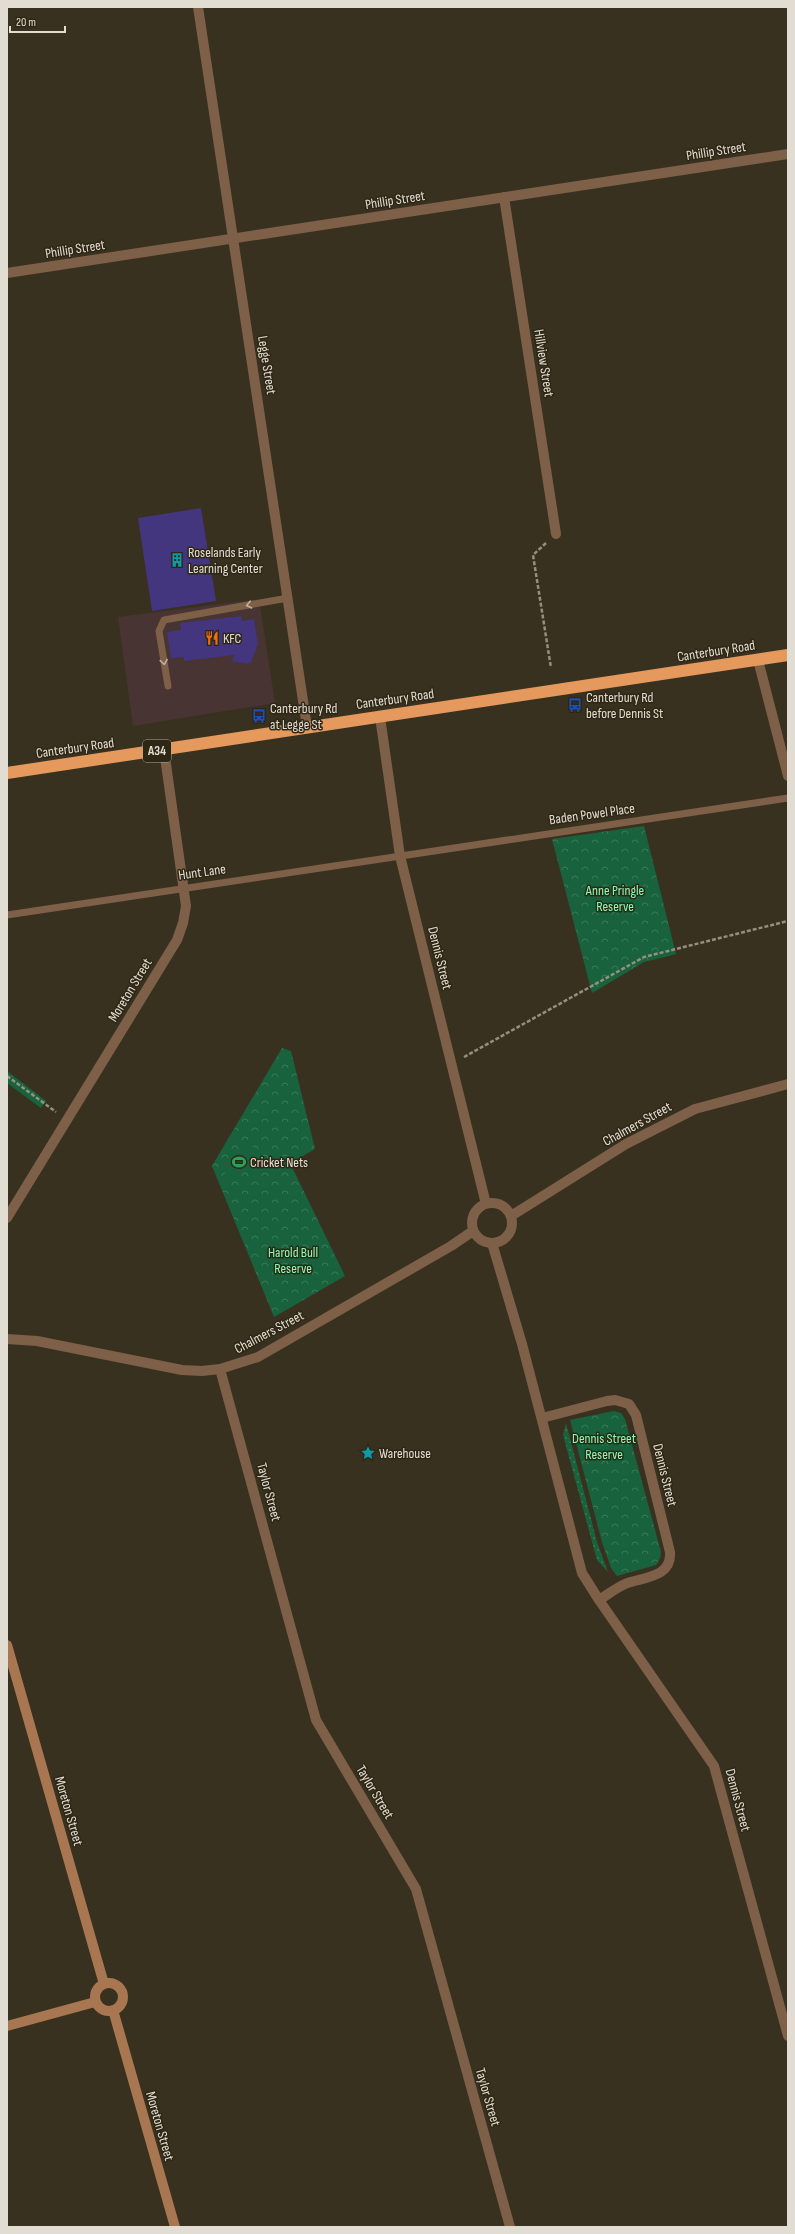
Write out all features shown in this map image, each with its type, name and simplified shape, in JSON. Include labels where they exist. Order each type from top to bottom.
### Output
[{"type":"highway","name":"Canterbury Road","points":[[7,773],[788,655]]},
{"type":"main road","name":"Moreton Street","points":[[7,1645],[104,1984]]},
{"type":"main road","points":[[104,1984],[117,1985],[122,1992],[122,2002],[113,2010],[104,2010],[95,2002],[96,1991],[104,1984]]},
{"type":"main road","points":[[7,2026],[95,2002]]},
{"type":"main road","name":"Moreton Street","points":[[113,2010],[175,2227]]},
{"type":"street","name":"Legge Street","points":[[198,7],[307,727]]},
{"type":"street","name":"Phillip Street","points":[[7,273],[788,154]]},
{"type":"street","name":"Hillview Street","points":[[504,197],[556,534]]},
{"type":"street","points":[[758,660],[788,776]]},
{"type":"street","name":"Dennis Street","points":[[380,717],[400,856],[486,1204]]},
{"type":"street","name":"Moreton Street","points":[[7,1218],[177,940],[183,923],[186,906],[164,750]]},
{"type":"street","name":"Chalmers Street","points":[[510,1216],[626,1144],[695,1109],[788,1084]]},
{"type":"street","points":[[486,1204],[498,1204],[508,1211],[510,1216],[511,1229],[509,1234],[499,1242],[492,1243],[481,1240],[473,1231],[472,1218],[475,1212],[486,1204]]},
{"type":"street","name":"Chalmers Street","points":[[7,1339],[37,1342],[182,1370],[202,1371],[220,1369],[258,1356],[451,1246],[473,1231]]},
{"type":"street","name":"Dennis Street","points":[[492,1243],[542,1418],[582,1573],[599,1600],[714,1766],[788,2036]]},
{"type":"street","name":"Taylor Street","points":[[220,1369],[316,1720],[416,1889],[510,2227]]},
{"type":"street","name":"Dennis Street","points":[[542,1418],[615,1400],[629,1404],[636,1415],[670,1552],[670,1562],[663,1572],[624,1585],[599,1600]]},
{"type":"lane","points":[[168,686],[159,631],[164,620],[288,598]]},
{"type":"lane","name":"Baden Powel Place","points":[[400,856],[788,798]]},
{"type":"lane","name":"Hunt Lane","points":[[7,915],[183,887],[400,856]]},
{"type":"path","points":[[551,668],[533,555],[556,534]]},
{"type":"path","points":[[452,1064],[644,957],[788,921]]},
{"type":"path","points":[[7,1076],[67,1120]]},
{"type":"shaded area","points":[[259,599],[275,703],[133,726],[118,617]]},
{"type":"green space","name":"Anne Pringle Reserve","points":[[644,826],[676,954],[644,962],[592,993],[552,839]]},
{"type":"green space","name":"Harold Bull Reserve","points":[[282,1048],[291,1051],[315,1149],[290,1163],[345,1276],[274,1317],[212,1166]]},
{"type":"green space","points":[[7,1071],[46,1101],[41,1108],[7,1083]]},
{"type":"green space","name":"Cricket Nets","points":[[246,1142],[255,1148],[232,1182],[223,1176]]},
{"type":"green space","name":"Dennis Street Reserve","points":[[614,1411],[621,1413],[625,1419],[661,1552],[660,1558],[656,1565],[617,1576],[611,1568],[602,1542],[570,1420]]},
{"type":"green space","points":[[566,1423],[597,1542],[608,1572],[597,1560],[563,1435]]},
{"type":"building","name":"Roselands Early Learning Center","points":[[201,508],[216,601],[152,611],[138,518]]},
{"type":"building","name":"KFC","points":[[241,616],[242,621],[254,619],[258,644],[251,662],[247,664],[232,661],[234,655],[184,661],[184,657],[171,658],[167,632],[181,630],[180,623]]},
{"type":"place","name":"Roselands Early Learning Center","points":[[177,560]]},
{"type":"place","name":"KFC","points":[[212,638]]},
{"type":"place","name":"Canterbury Rd before Dennis St","points":[[575,705]]},
{"type":"place","name":"Canterbury Rd at Legge St","points":[[259,716]]},
{"type":"place","name":"Cricket Nets","points":[[239,1162]]},
{"type":"place","name":"Warehouse","points":[[368,1453]]}]
